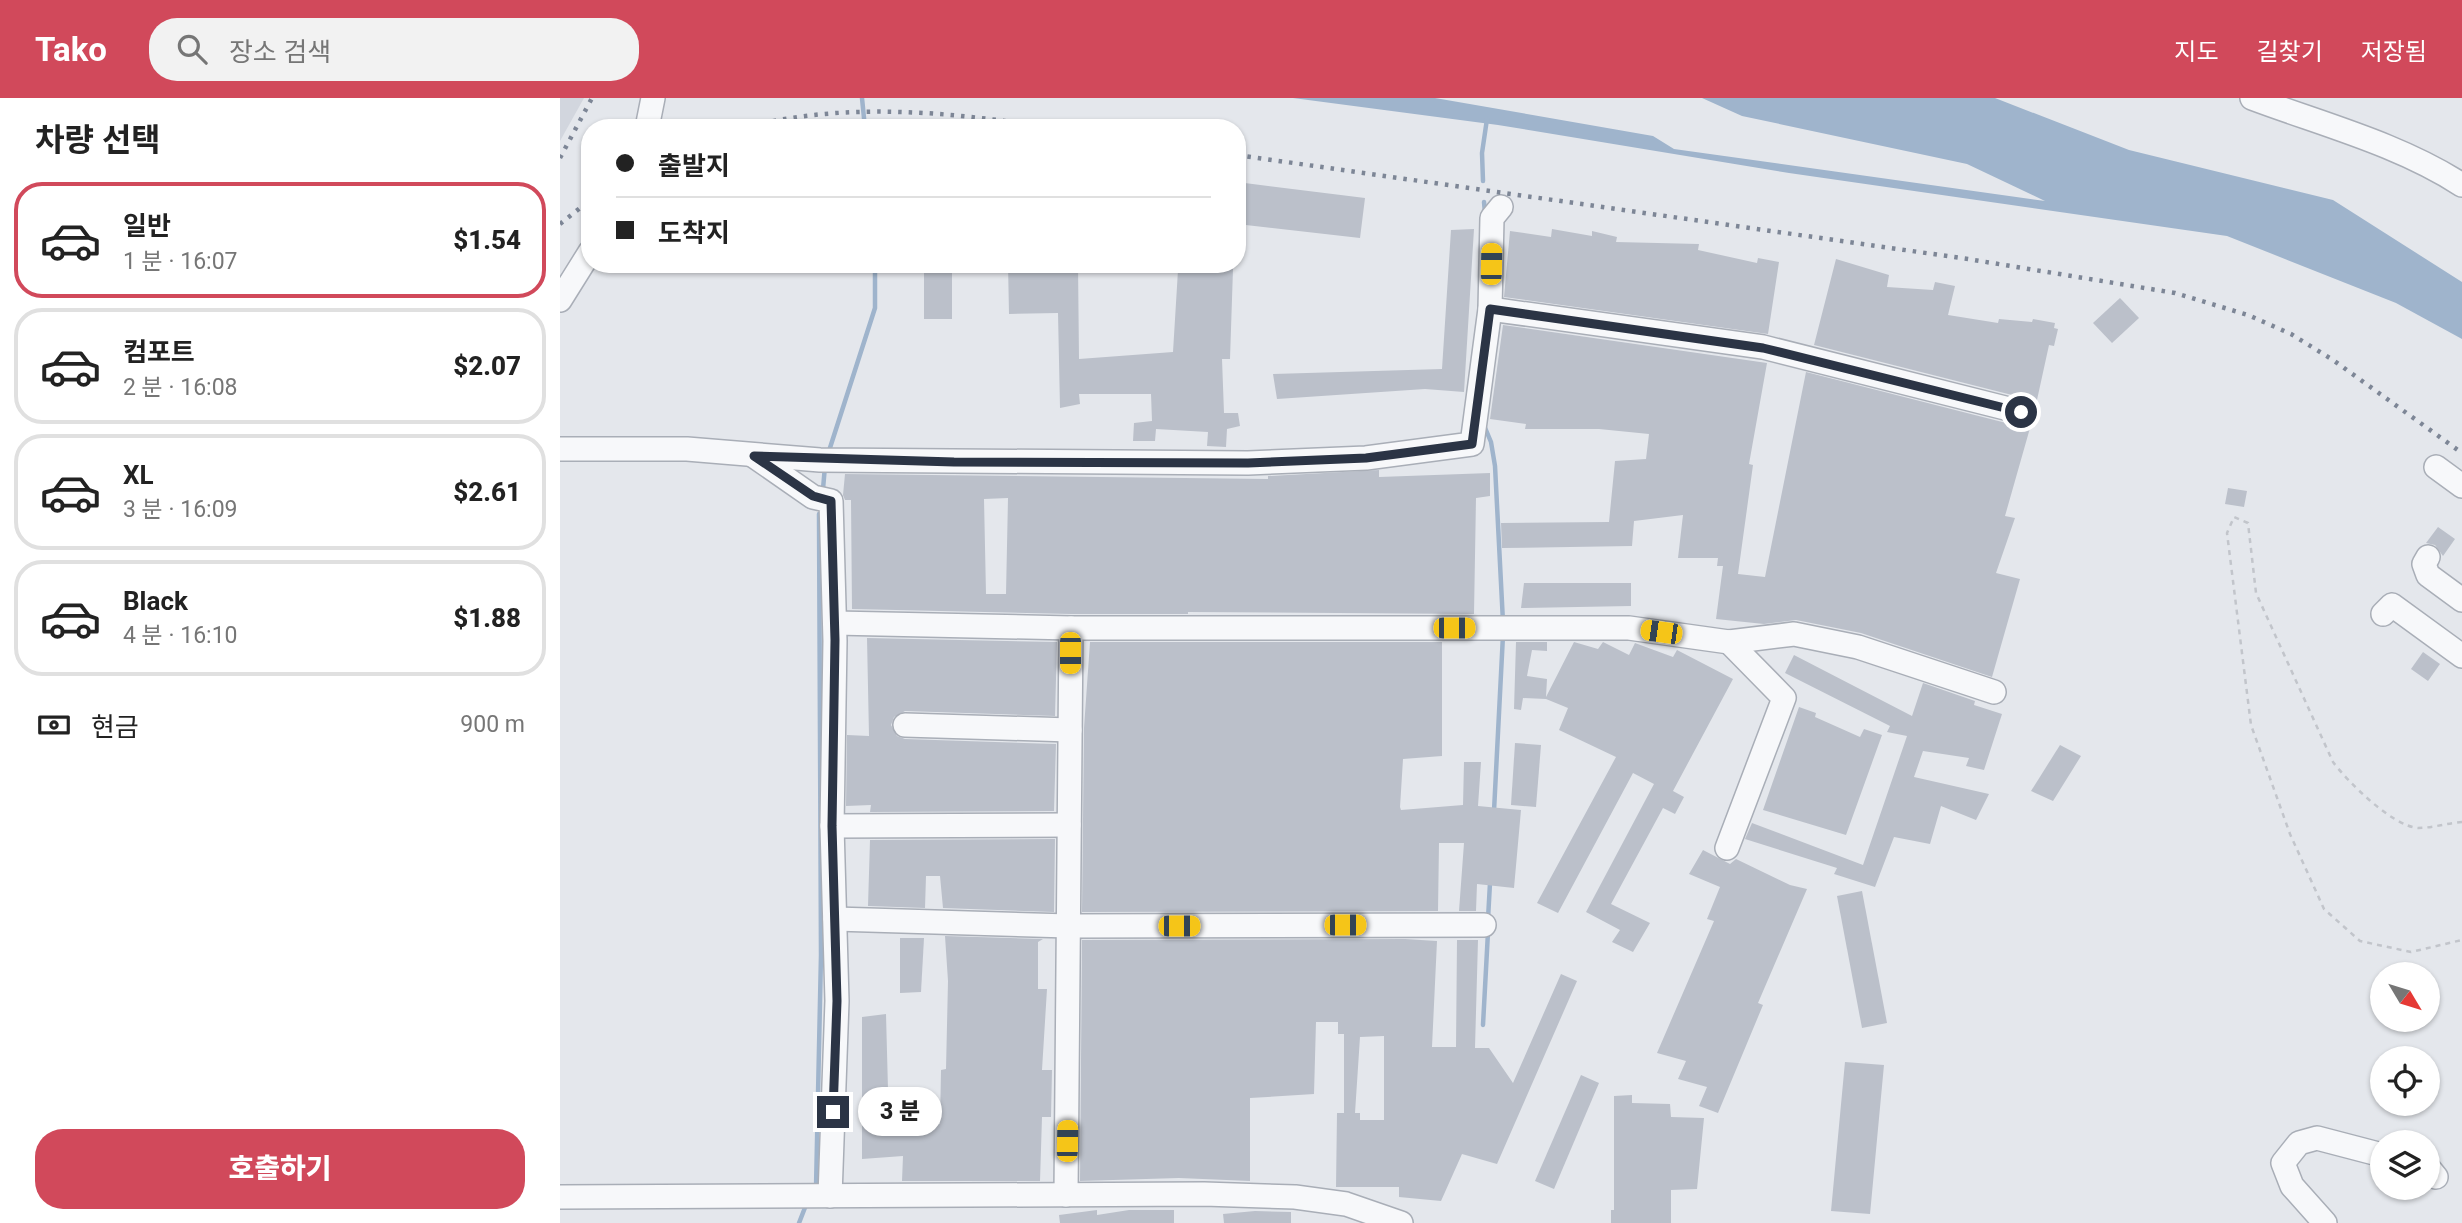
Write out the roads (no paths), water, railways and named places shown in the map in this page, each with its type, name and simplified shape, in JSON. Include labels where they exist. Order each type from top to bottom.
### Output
[{"type":"street","points":[[649,119],[653,98]]},
{"type":"street","points":[[2252,98],[2386,148],[2441,171],[2462,185]]},
{"type":"street","points":[[560,449],[687,449],[754,456],[826,459],[1248,463],[1366,458],[1472,444],[1490,309],[1492,218],[1501,207]]},
{"type":"street","points":[[560,300],[581,266]]},
{"type":"street","points":[[1490,309],[1763,348],[2021,412]]},
{"type":"street","points":[[754,456],[813,496],[831,501],[835,623],[832,826],[837,1001],[830,1196]]},
{"type":"street","points":[[2436,467],[2462,486]]},
{"type":"street","points":[[2428,557],[2424,564],[2428,575],[2462,600]]},
{"type":"street","points":[[2383,614],[2392,605],[2462,656]]},
{"type":"street","points":[[835,623],[1071,628],[1638,629],[1729,642],[1794,634],[1858,647],[1994,692]]},
{"type":"street","points":[[1066,1195],[1071,628]]},
{"type":"street","points":[[1727,848],[1784,698],[1729,642]]},
{"type":"street","points":[[905,725],[1070,730]]},
{"type":"street","points":[[832,826],[1069,825]]},
{"type":"street","points":[[835,919],[1069,926],[1484,925]]},
{"type":"street","points":[[2325,1223],[2292,1186],[2283,1163],[2298,1143],[2317,1138],[2370,1152]]},
{"type":"street","points":[[560,1197],[1066,1195],[1295,1198],[1346,1204],[1401,1223]]},
{"type":"water","points":[[1293,98],[1435,98],[1653,136],[1674,149],[2045,201],[1967,164],[1742,116],[1702,98],[1995,98],[2129,150],[2333,200],[2462,282],[2462,339],[2396,303],[2227,236],[1789,173],[1498,125]]},
{"type":"waterway","points":[[862,98],[864,119]]},
{"type":"waterway","points":[[1483,181],[1482,153],[1487,119]]},
{"type":"waterway","points":[[1484,202],[1485,213]]},
{"type":"waterway","points":[[828,454],[875,308],[875,273]]},
{"type":"waterway","points":[[1483,423],[1491,442],[1495,466],[1503,622]]},
{"type":"waterway","points":[[823,489],[825,466]]},
{"type":"waterway","points":[[816,1188],[821,955],[819,514]]},
{"type":"waterway","points":[[1494,811],[1503,635]]},
{"type":"waterway","points":[[1488,919],[1490,883]]},
{"type":"waterway","points":[[1483,1025],[1488,932]]},
{"type":"waterway","points":[[799,1223],[806,1205]]},
{"type":"railway","points":[[560,158],[592,98]]},
{"type":"railway","points":[[788,119],[859,112],[937,114],[990,119]]},
{"type":"railway","points":[[1246,156],[1968,259],[2175,293],[2248,315],[2291,334],[2333,360],[2462,453]]},
{"type":"railway","points":[[560,224],[581,207]]}]
